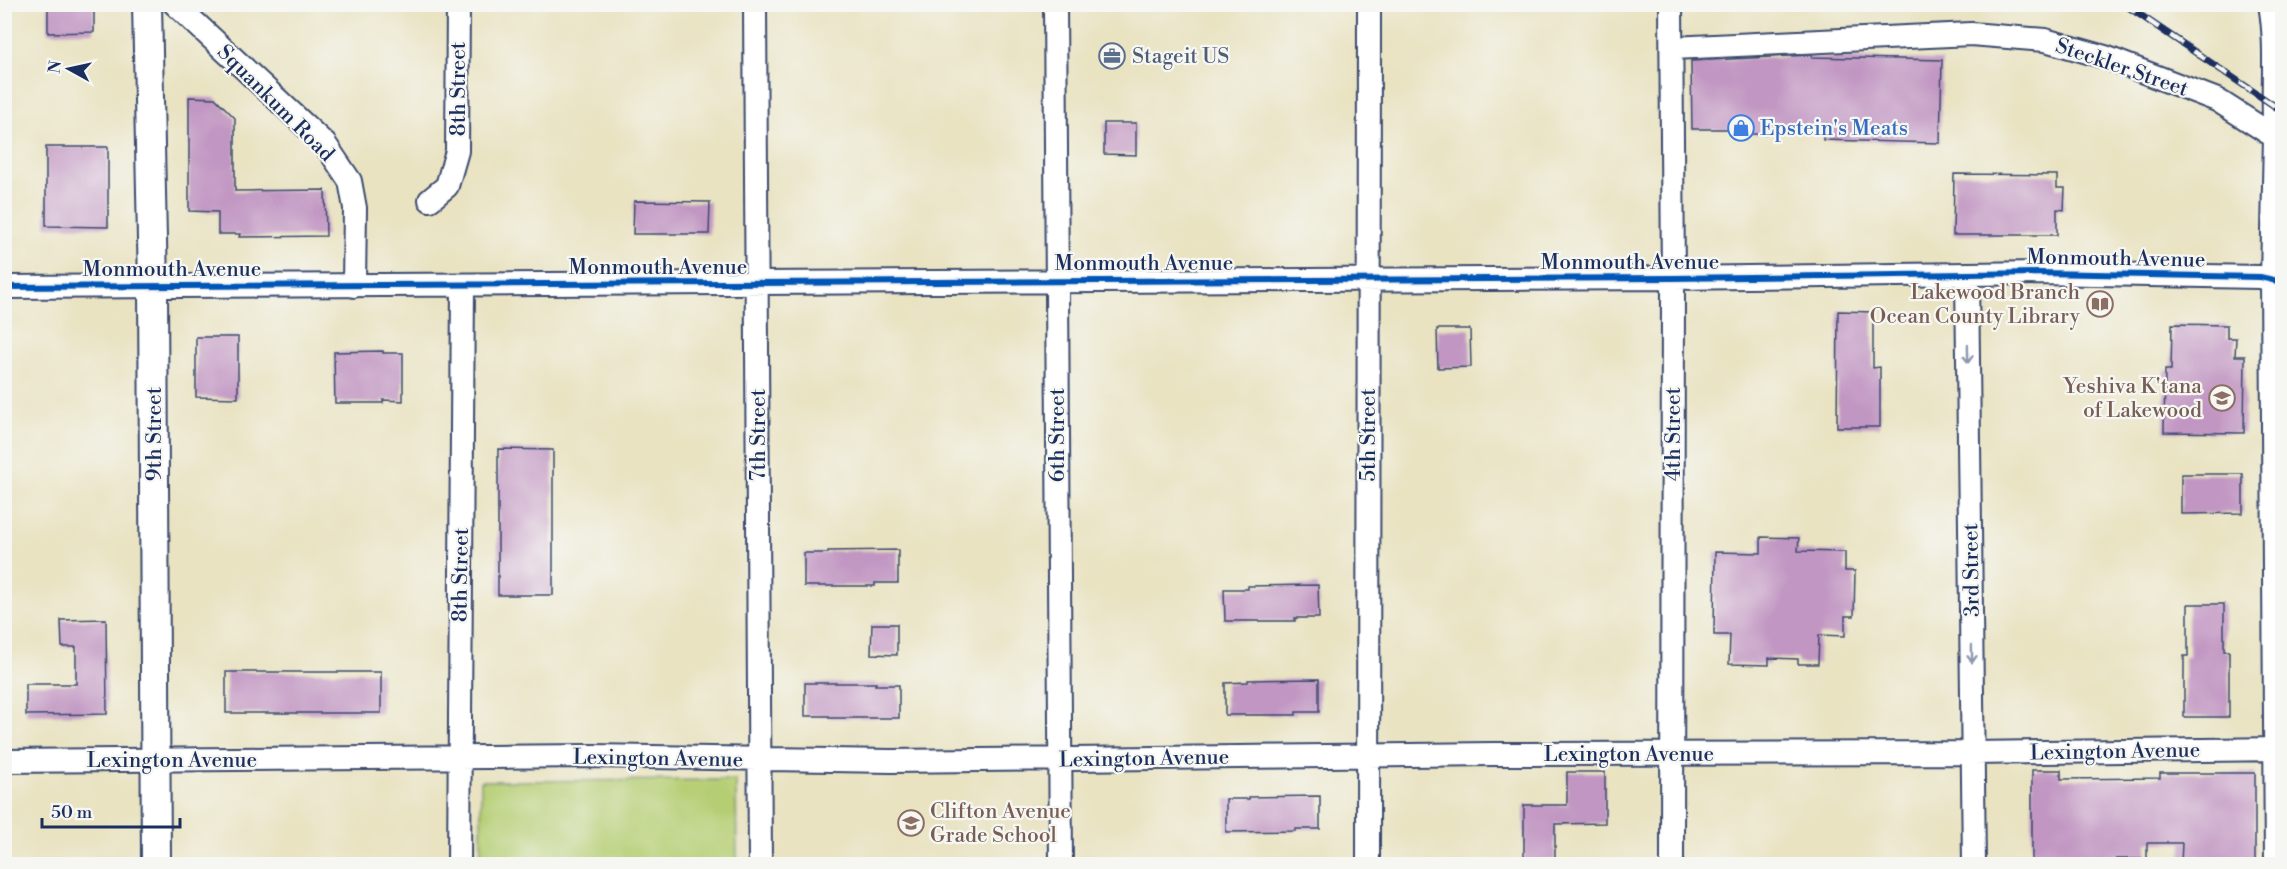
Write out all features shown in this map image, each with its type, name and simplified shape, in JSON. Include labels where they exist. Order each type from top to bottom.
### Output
[{"type":"main road","name":"9th Street","points":[[147,4],[153,286],[156,864]]},
{"type":"street","name":"Squankum Road","points":[[175,4],[325,144],[350,181],[355,208],[354,286]]},
{"type":"street","name":"8th Street","points":[[430,200],[447,186],[458,151],[458,4]]},
{"type":"street","name":"7th Street","points":[[755,4],[760,864]]},
{"type":"street","name":"6th Street","points":[[1055,4],[1061,864]]},
{"type":"street","name":"5th Street","points":[[1368,4],[1368,864]]},
{"type":"street","name":"4th Street","points":[[1671,4],[1672,864]]},
{"type":"street","points":[[2270,4],[2275,33],[2272,104],[2275,137],[2277,280],[2279,749],[2276,864]]},
{"type":"street","name":"Steckler Street","points":[[1672,48],[1971,34],[2045,40],[2104,57],[2217,100],[2275,137]]},
{"type":"street","name":"Monmouth Avenue","points":[[4,287],[1673,278],[2039,273],[2248,276],[2277,280]]},
{"type":"street","name":"3rd Street","points":[[1967,275],[1974,864]]},
{"type":"street","name":"8th Street","points":[[459,864],[463,285]]},
{"type":"street","name":"Lexington Avenue","points":[[4,761],[458,757],[891,761],[2279,749]]},
{"type":"green space","points":[[736,780],[737,864],[481,864],[481,781]]},
{"type":"building","points":[[48,4],[94,4],[94,32],[48,33]]},
{"type":"building","points":[[1812,55],[1812,57],[1942,60],[1940,143],[1823,140],[1824,128],[1768,128],[1767,134],[1736,134],[1736,129],[1692,129],[1691,61]]},
{"type":"building","points":[[189,97],[215,98],[235,118],[235,191],[325,190],[326,236],[239,237],[240,234],[218,234],[218,212],[189,211]]},
{"type":"building","points":[[1104,123],[1136,123],[1136,155],[1104,154]]},
{"type":"building","points":[[46,147],[108,147],[108,227],[46,226]]},
{"type":"building","points":[[1954,174],[2057,175],[2057,188],[2065,188],[2064,210],[2057,209],[2057,235],[1953,235]]},
{"type":"building","points":[[634,201],[710,202],[709,234],[633,234]]},
{"type":"building","points":[[1838,311],[1873,312],[1873,368],[1880,367],[1880,427],[1837,427]]},
{"type":"building","points":[[2172,324],[2227,325],[2227,338],[2236,338],[2235,356],[2245,356],[2244,433],[2164,432],[2165,370],[2171,370]]},
{"type":"building","points":[[1437,329],[1470,329],[1471,367],[1438,368]]},
{"type":"building","points":[[196,337],[238,337],[238,398],[196,397]]},
{"type":"building","points":[[383,351],[383,353],[403,353],[403,401],[335,403],[334,352]]},
{"type":"building","points":[[498,449],[553,450],[553,595],[498,595]]},
{"type":"building","points":[[2181,474],[2243,474],[2243,513],[2181,514]]},
{"type":"building","points":[[1761,537],[1799,538],[1798,551],[1845,552],[1845,571],[1855,571],[1854,616],[1845,616],[1845,636],[1819,635],[1818,664],[1798,664],[1798,659],[1769,658],[1769,665],[1729,664],[1730,635],[1714,635],[1715,552],[1761,553]]},
{"type":"building","points":[[898,550],[898,583],[875,583],[875,586],[804,586],[804,553]]},
{"type":"building","points":[[1318,585],[1319,618],[1295,618],[1295,621],[1225,621],[1224,589],[1248,589],[1248,586]]},
{"type":"building","points":[[2188,604],[2224,604],[2224,651],[2229,651],[2229,717],[2184,717],[2184,656],[2188,656]]},
{"type":"building","points":[[106,619],[107,714],[26,715],[26,684],[76,684],[76,647],[62,647],[61,620]]},
{"type":"building","points":[[872,624],[897,624],[897,655],[871,654]]},
{"type":"building","points":[[226,672],[381,672],[381,713],[226,713]]},
{"type":"building","points":[[1319,679],[1319,712],[1296,712],[1296,715],[1225,715],[1225,683],[1248,682],[1248,680]]},
{"type":"building","points":[[805,683],[899,685],[899,718],[805,716]]},
{"type":"building","points":[[2032,770],[2061,770],[2061,779],[2160,778],[2160,773],[2255,773],[2255,864],[2181,864],[2182,843],[2147,843],[2147,859],[2116,859],[2116,862],[2032,863]]},
{"type":"building","points":[[1567,772],[1605,772],[1605,823],[1555,824],[1555,860],[1524,860],[1524,805],[1567,805]]},
{"type":"building","points":[[1320,796],[1320,829],[1226,832],[1226,799]]},
{"type":"railway","points":[[2124,4],[2282,111]]},
{"type":"cycle path","points":[[4,287],[1673,278],[2039,273],[2260,277],[2282,282]]},
{"type":"place","name":"Stageit US","points":[[1112,56]]},
{"type":"place","name":"Epstein's Meats","points":[[1741,128]]},
{"type":"place","name":"Lakewood Branch Ocean County Library","points":[[2100,304]]},
{"type":"place","name":"Yeshiva K'tana of Lakewood","points":[[2222,398]]},
{"type":"place","name":"Clifton Avenue Grade School","points":[[911,823]]}]
